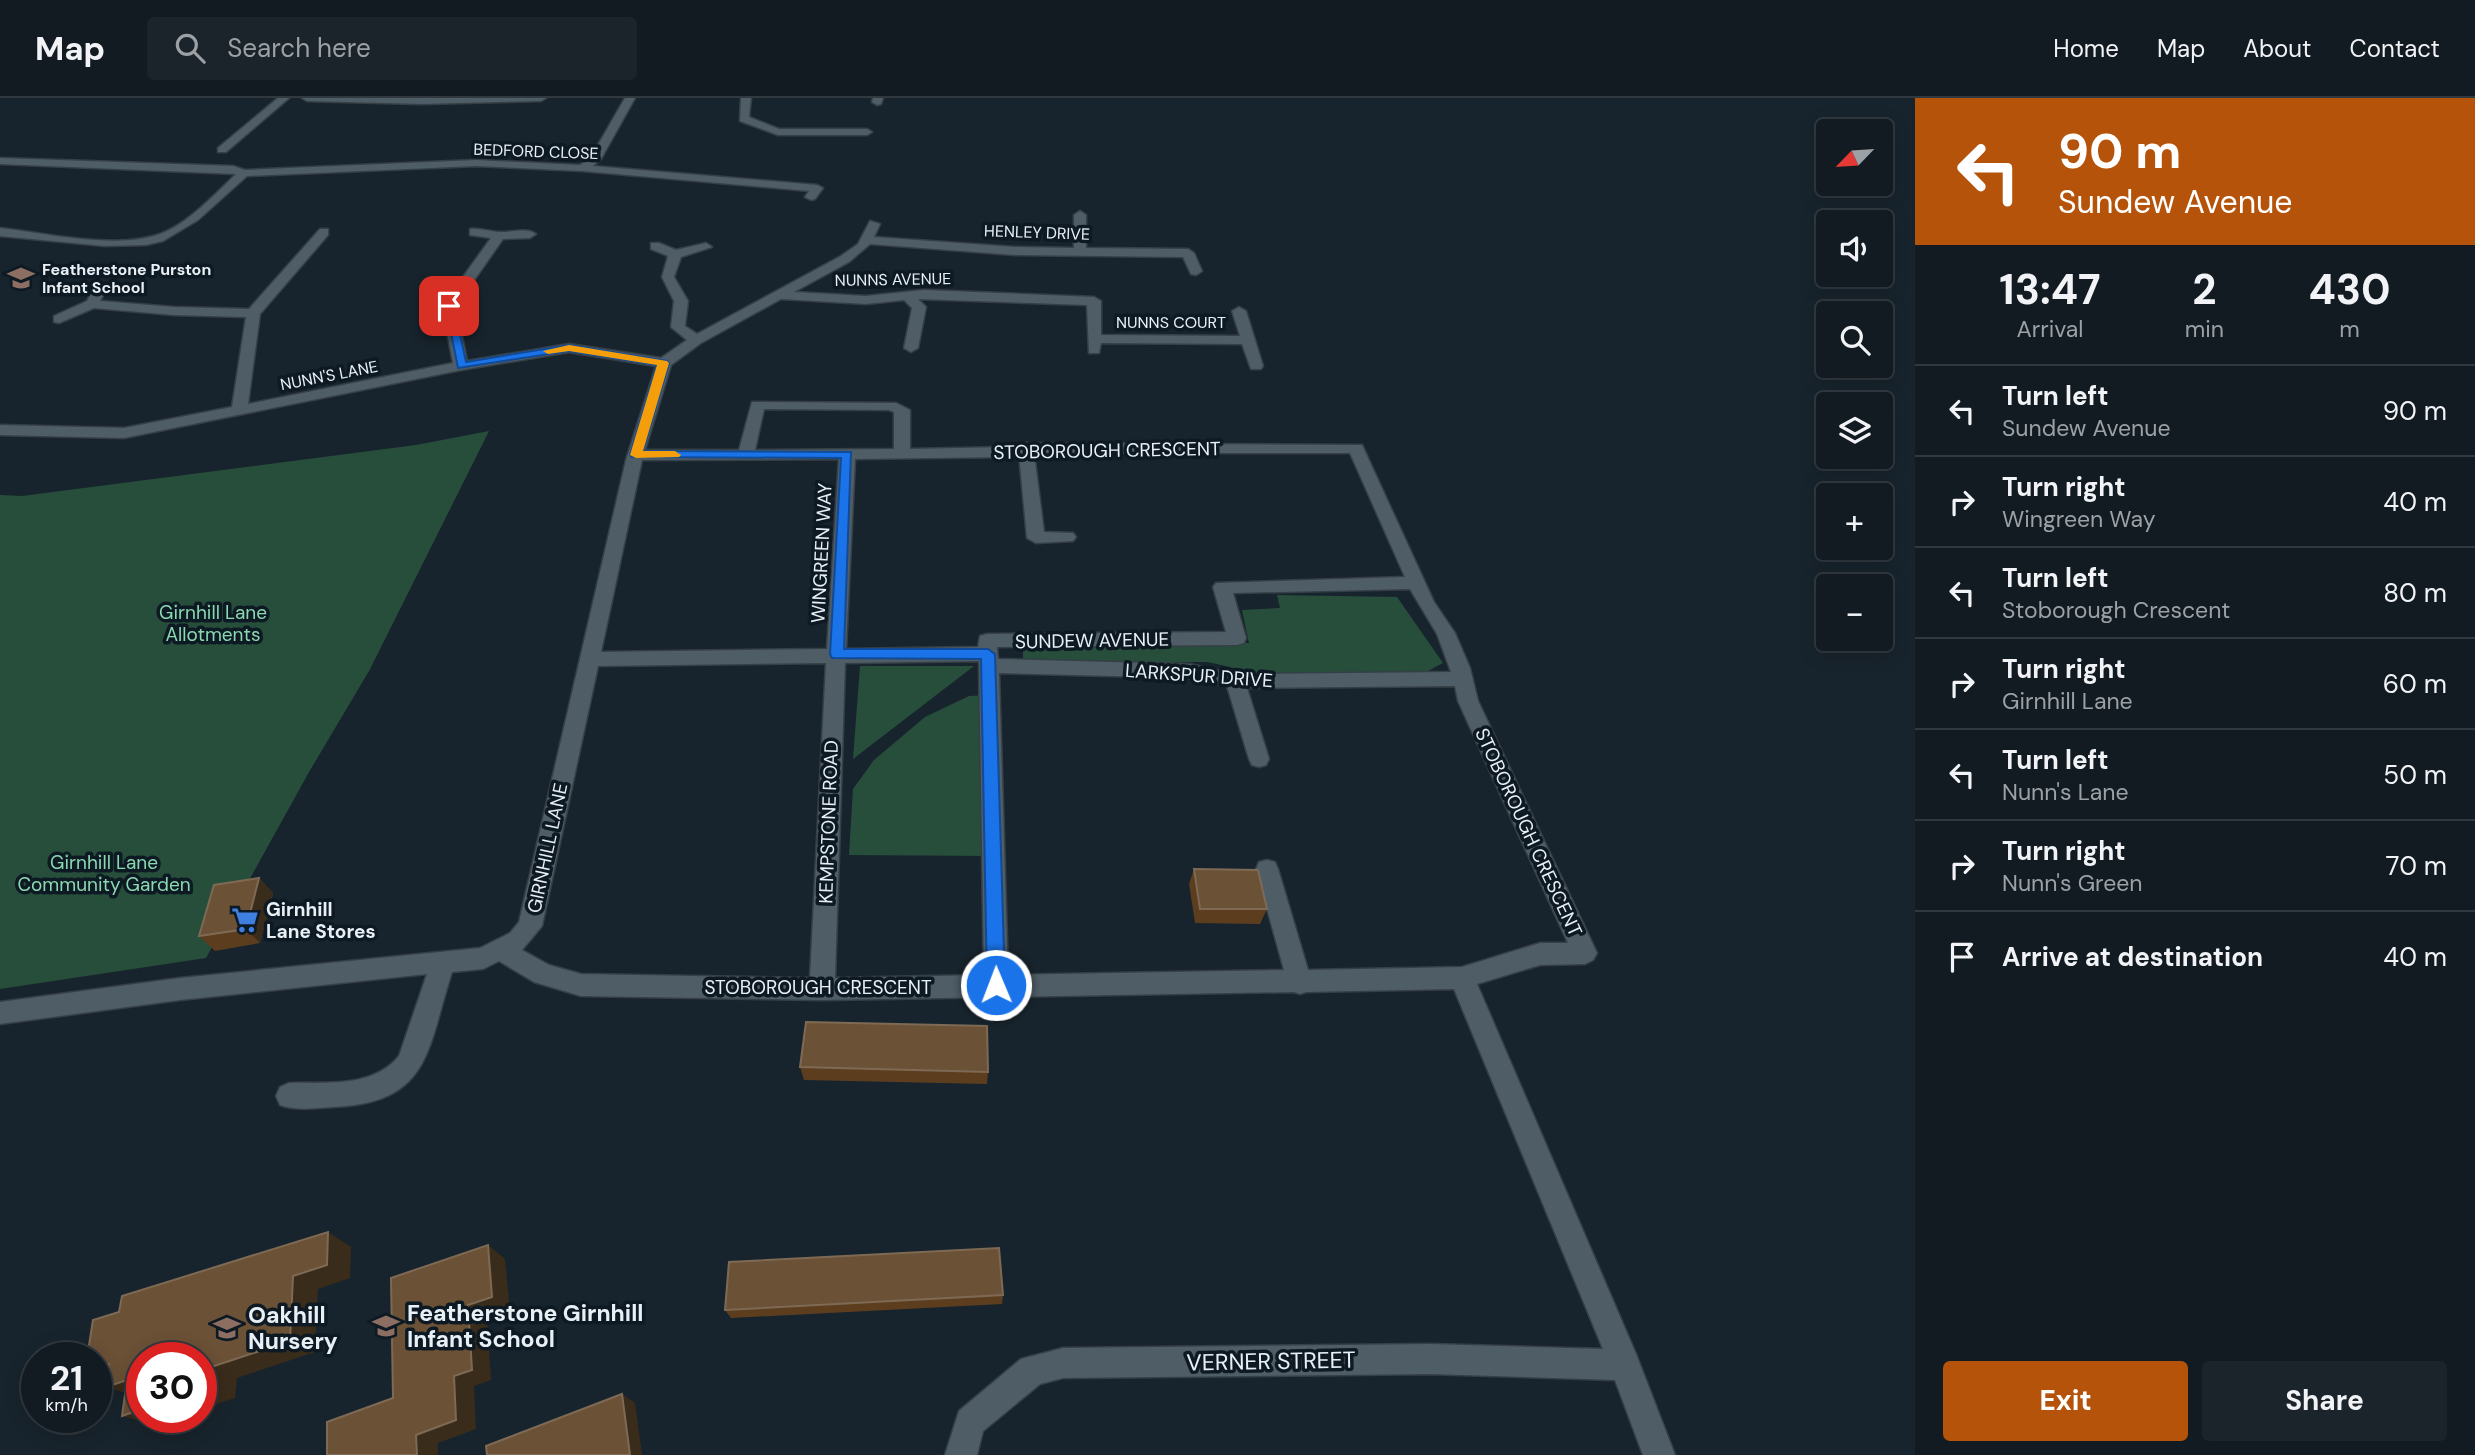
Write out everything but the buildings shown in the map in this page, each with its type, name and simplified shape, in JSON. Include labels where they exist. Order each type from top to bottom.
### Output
[{"type":"street","points":[[222,150],[284,98]]},
{"type":"street","points":[[307,98],[421,101],[541,98]]},
{"type":"street","points":[[582,168],[595,159],[630,98]]},
{"type":"street","points":[[746,98],[744,119],[778,132],[867,132]]},
{"type":"street","name":"BEDFORD CLOSE","points":[[0,161],[233,169],[244,173],[475,163],[582,168],[817,188],[811,197]]},
{"type":"street","points":[[0,232],[131,243],[165,236],[216,200],[244,173]]},
{"type":"street","points":[[1080,215],[1080,252]]},
{"type":"street","points":[[664,363],[696,340],[845,259],[863,246],[874,224]]},
{"type":"street","points":[[239,411],[253,313],[324,232]]},
{"type":"street","points":[[474,232],[499,236],[530,234]]},
{"type":"street","points":[[461,366],[449,306],[499,236]]},
{"type":"street","name":"HENLEY DRIVE","points":[[866,240],[1015,251],[1188,253],[1196,271]]},
{"type":"street","points":[[655,246],[676,254],[706,247]]},
{"type":"street","points":[[676,254],[668,277],[681,301],[678,327],[696,340]]},
{"type":"street","points":[[92,304],[99,290]]},
{"type":"street","name":"NUNNS AVENUE","points":[[776,295],[866,300],[924,294],[1094,301]]},
{"type":"street","points":[[908,296],[919,307],[911,348]]},
{"type":"street","name":"NUNNS COURT","points":[[1094,301],[1094,344],[1248,340]]},
{"type":"street","points":[[59,318],[92,304],[174,311],[253,313]]},
{"type":"street","name":"NUNNS COURT","points":[[1239,311],[1256,366]]},
{"type":"street","name":"NUNN'S LANE","points":[[0,430],[124,433],[461,366],[569,348],[664,363]]},
{"type":"street","name":"GIRNHILL LANE","points":[[0,1013],[180,989],[484,958],[518,940],[530,926],[636,455],[664,363]]},
{"type":"street","points":[[746,454],[757,405],[798,404],[811,407],[891,406],[902,410],[902,454]]},
{"type":"street","name":"STOBOROUGH CRESCENT","points":[[501,950],[543,974],[581,985],[822,989],[1300,983],[1462,978],[1540,954],[1584,953],[1468,701],[1446,633],[1426,604],[1356,448],[1026,449],[1008,452],[902,454],[636,455]]},
{"type":"street","points":[[1026,449],[1036,538],[1067,537]]},
{"type":"street","name":"WINGREEN WAY","points":[[837,654],[847,454]]},
{"type":"street","name":"SUNDEW AVENUE","points":[[588,659],[837,654],[988,660],[987,641],[1237,638],[1222,587],[1416,583]]},
{"type":"street","name":"KEMPSTONE ROAD","points":[[822,989],[829,784],[837,654]]},
{"type":"street","points":[[988,660],[996,985]]},
{"type":"street","name":"LARKSPUR DRIVE","points":[[988,660],[1178,670],[1235,681],[1463,680]]},
{"type":"street","points":[[1235,681],[1259,759]]},
{"type":"street","points":[[1267,869],[1300,983]]},
{"type":"street","points":[[289,1096],[377,1090],[404,1074],[443,962]]},
{"type":"street","points":[[1462,978],[1626,1366],[1659,1455]]},
{"type":"street","name":"VERNER STREET","points":[[961,1455],[970,1422],[1032,1370],[1063,1363],[1430,1359],[1626,1366]]},
{"type":"green space","name":"Girnhill Lane Allotments","points":[[489,431],[369,671],[309,772],[206,958],[0,989],[0,495],[22,496],[416,445]]},
{"type":"green space","points":[[1277,595],[1397,597],[1443,663],[1428,671],[1264,675],[1208,662],[1023,662],[1023,646],[1249,643],[1242,610],[1280,608]]},
{"type":"green space","points":[[860,666],[974,666],[853,759]]},
{"type":"green space","points":[[989,695],[993,856],[849,855],[853,789],[874,760],[925,717],[969,696]]},
{"type":"slow traffic","points":[[548,351],[569,348],[664,363],[636,455],[675,455]]},
{"type":"place","name":"Featherstone Purston Infant School","points":[[21,278]]},
{"type":"place","name":"Girnhill Lane Stores","points":[[245,920]]},
{"type":"place","name":"Featherstone Girnhill Infant School","points":[[386,1326]]},
{"type":"place","name":"Oakhill Nursery","points":[[227,1328]]},
{"type":"route","points":[[449,306],[461,366],[569,348],[664,363],[636,455],[847,454],[837,654],[988,654],[996,985]]},
{"type":"park label","name":"Girnhill Lane Community Garden","points":[[104,873]]}]
